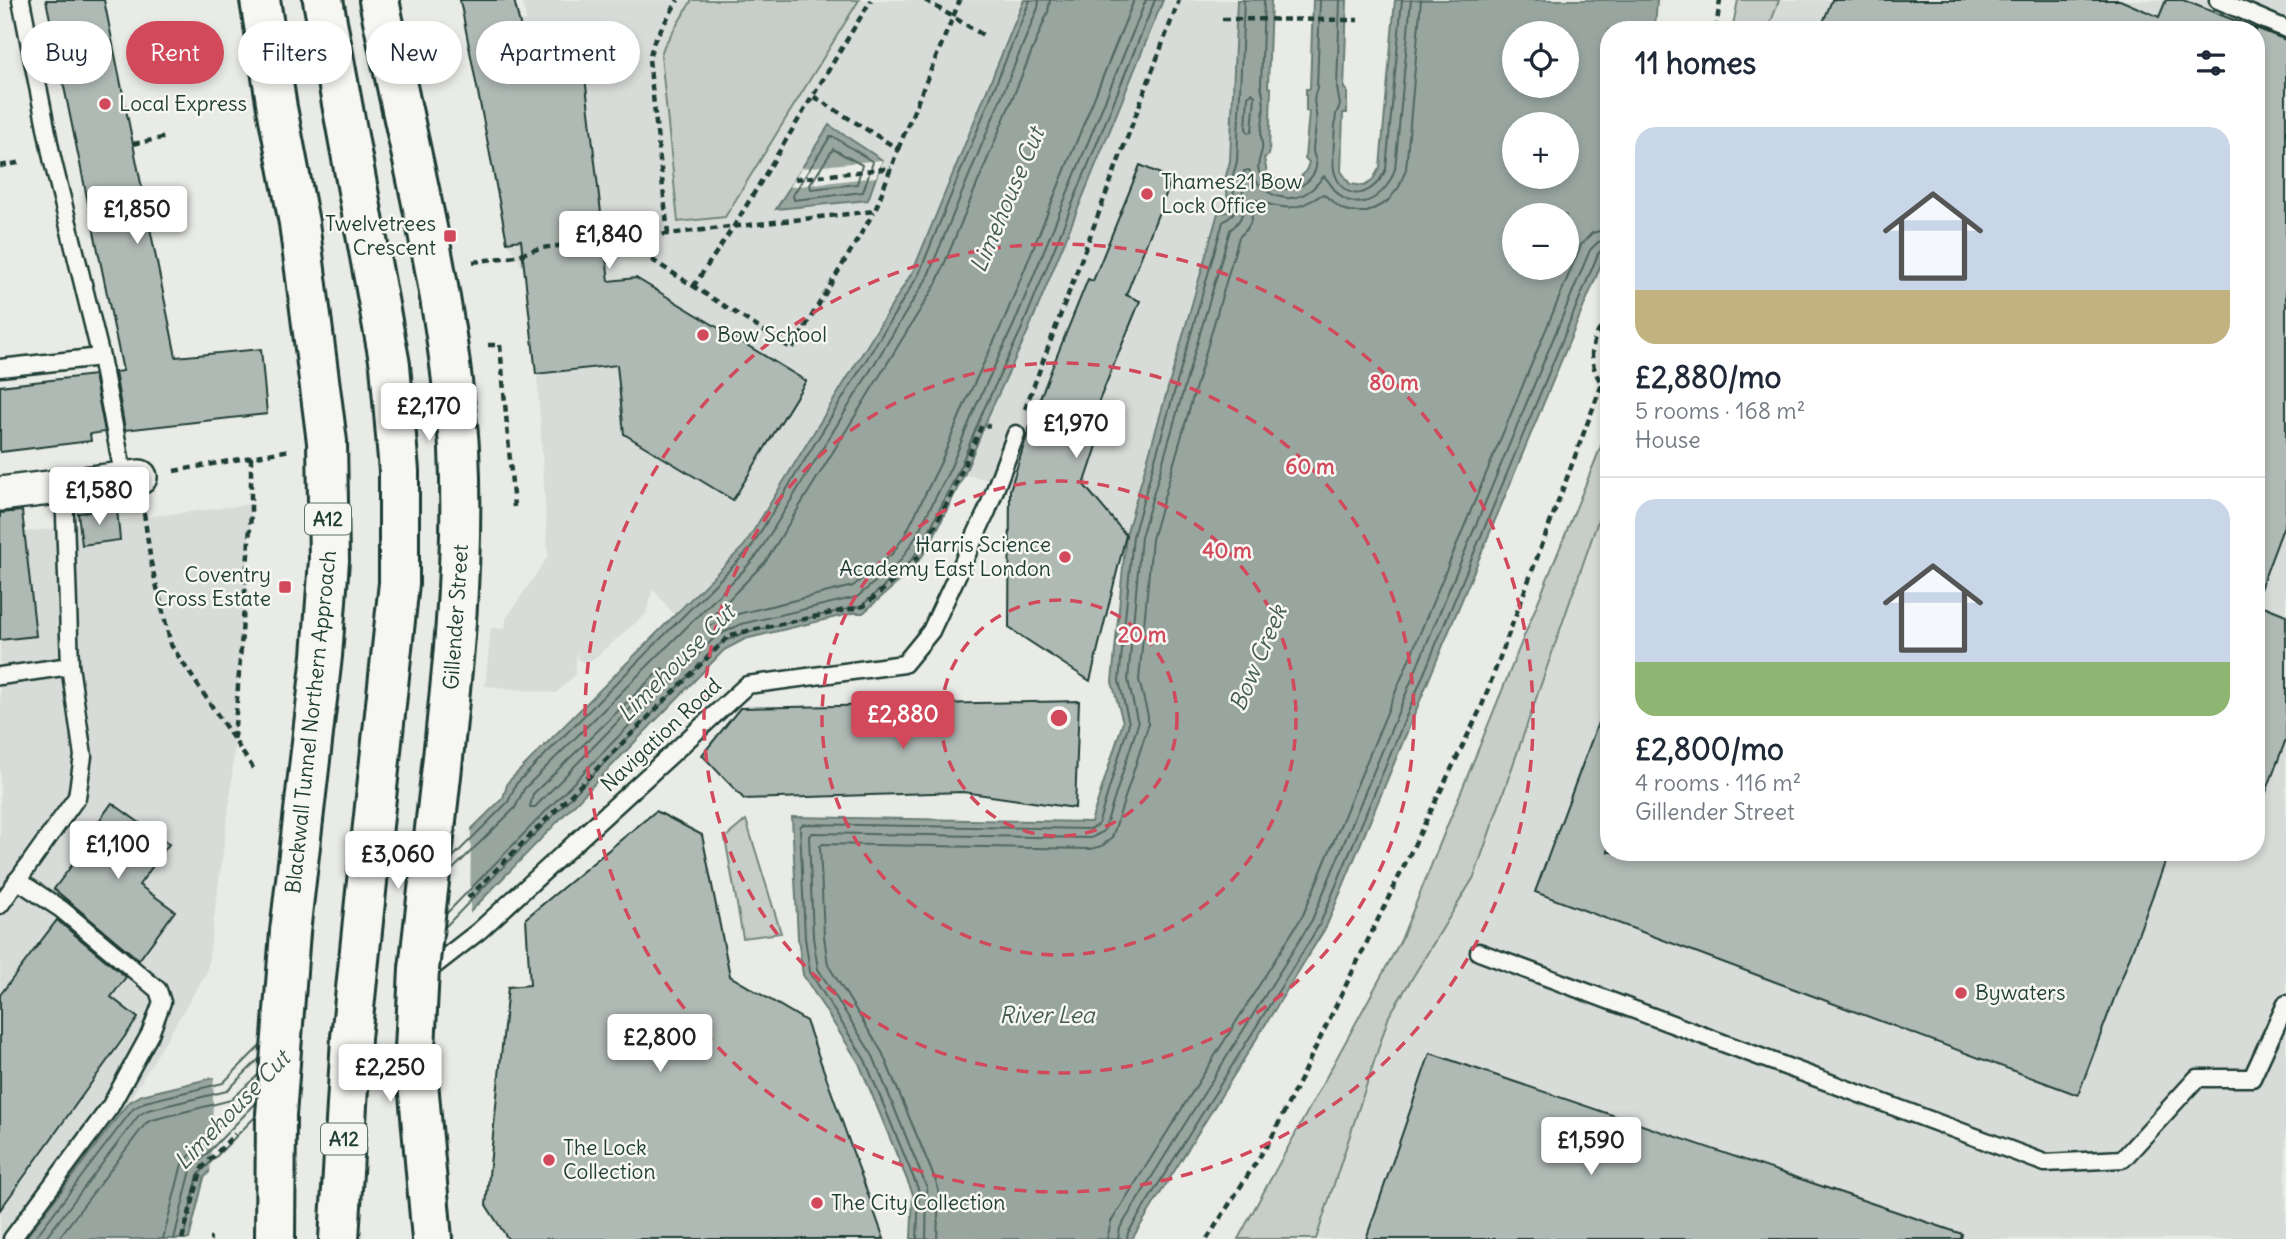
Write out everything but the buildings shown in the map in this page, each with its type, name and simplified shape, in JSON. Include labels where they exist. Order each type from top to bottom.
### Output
[{"type":"main road","points":[[243,0],[277,108]]},
{"type":"main road","name":"Blackwall Tunnel Northern Approach","points":[[260,0],[299,223],[327,442],[329,559],[322,656],[290,932],[276,1115],[275,1239]]},
{"type":"main road","name":"A12","points":[[323,0],[390,365],[399,471],[399,583],[351,1038],[339,1239]]},
{"type":"main road","name":"Gillender Street","points":[[379,0],[446,330],[459,446],[462,532],[457,637],[419,974],[415,1049],[432,1239]]},
{"type":"street","points":[[0,494],[132,478]]},
{"type":"lane","points":[[21,0],[52,158],[132,478]]},
{"type":"lane","points":[[2218,0],[2286,29]]},
{"type":"lane","points":[[0,368],[101,357]]},
{"type":"lane","name":"Navigation Road","points":[[419,974],[479,931],[747,685],[904,664],[931,631],[987,511],[1016,434]]},
{"type":"lane","points":[[0,905],[77,797],[83,756],[71,666],[64,486]]},
{"type":"lane","points":[[0,676],[71,666]]},
{"type":"lane","points":[[12,1239],[110,1107],[150,1034],[162,1002],[158,990],[61,909],[18,880]]},
{"type":"lane","points":[[1479,952],[2045,1163],[2123,1159],[2197,1077],[2252,1077],[2286,1004]]},
{"type":"path","points":[[668,234],[649,69],[654,41],[678,0]]},
{"type":"path","points":[[693,287],[734,226],[871,0]]},
{"type":"path","points":[[925,0],[983,35]]},
{"type":"path","points":[[620,239],[792,349],[875,211],[960,0]]},
{"type":"path","points":[[1016,434],[1179,0]]},
{"type":"path","points":[[1717,21],[1720,0]]},
{"type":"path","points":[[1222,19],[1358,20]]},
{"type":"path","points":[[813,96],[898,149]]},
{"type":"path","points":[[133,144],[167,137]]},
{"type":"path","points":[[795,179],[891,168]]},
{"type":"path","points":[[467,263],[516,256],[540,248],[875,211]]},
{"type":"path","points":[[1600,330],[1591,351],[1591,361],[1600,381]]},
{"type":"path","points":[[1207,1239],[1271,1139],[1481,709],[1600,389]]},
{"type":"path","points":[[255,771],[171,645],[132,478],[327,442]]},
{"type":"path","points":[[234,740],[251,514],[251,457]]},
{"type":"path","points":[[182,1239],[202,1168]]},
{"type":"shaded area","name":"Bow School","points":[[522,0],[1024,0],[913,271],[744,546],[675,616],[653,589],[646,614],[586,665],[578,659],[577,650],[575,675],[556,693],[485,686],[491,628],[505,629],[506,619],[548,556],[538,386],[524,270],[507,242],[477,84],[640,84],[640,21],[526,21]]},
{"type":"shaded area","points":[[692,0],[859,0],[725,217],[678,222],[661,55]]},
{"type":"shaded area","points":[[1163,0],[1237,0],[1230,161],[1223,187],[1227,187],[1228,213],[1218,213],[1109,602],[1003,482],[964,475],[1028,331]]},
{"type":"shaded area","points":[[1738,0],[1779,0],[1771,21],[1734,21]]},
{"type":"shaded area","points":[[1779,0],[2286,0],[2286,1239],[1316,1239],[1389,1016],[1475,877],[1600,515],[1600,861],[2265,861],[2265,21],[1771,21]]},
{"type":"shaded area","name":"Bow School","points":[[476,32],[476,81],[467,34]]},
{"type":"shaded area","points":[[1600,449],[1600,515],[1474,877],[1389,1016],[1316,1239],[1238,1239],[1401,940]]},
{"type":"shaded area","points":[[252,504],[231,791],[207,972],[128,1103],[25,1239],[0,1239],[0,535]]},
{"type":"shaded area","points":[[746,820],[781,933],[743,938],[725,838]]},
{"type":"water","name":"Limehouse Cut","points":[[1024,0],[1163,0],[1028,331],[964,475],[928,548],[911,571],[863,613],[853,613],[745,639],[724,650],[471,911],[210,1171],[204,1178],[189,1239],[25,1239],[128,1103],[142,1095],[221,1076],[503,798],[508,782],[744,546],[913,271]]},
{"type":"water","name":"River Lea","points":[[1237,0],[1271,0],[1269,155],[1264,158],[1267,173],[1279,181],[1290,182],[1304,173],[1309,162],[1305,158],[1309,112],[1306,111],[1306,89],[1310,89],[1313,0],[1347,0],[1344,89],[1347,90],[1347,113],[1343,113],[1341,171],[1350,184],[1364,186],[1372,181],[1380,167],[1395,0],[1657,0],[1656,21],[1600,21],[1600,267],[1326,927],[1132,1239],[911,1239],[913,1194],[859,1063],[803,975],[798,938],[792,817],[1091,822],[1123,722],[1112,682],[1126,535],[1218,213],[1228,212],[1227,188],[1223,187],[1230,161]]},
{"type":"water","points":[[829,125],[882,160],[868,200],[776,209]]},
{"type":"pier","points":[[882,160],[876,177],[790,187],[801,168]]},
{"type":"pier","points":[[471,824],[470,917],[210,1177],[214,1074],[219,1073]]},
{"type":"place","name":"Local Express","points":[[105,104]]},
{"type":"place","name":"Thames21 Bow Lock Office","points":[[1147,194]]},
{"type":"place","name":"Twelvetrees Crescent","points":[[450,236]]},
{"type":"place","name":"Bow School","points":[[703,335]]},
{"type":"place","name":"Harris Science Academy East London","points":[[1065,557]]},
{"type":"place","name":"Coventry Cross Estate","points":[[285,587]]},
{"type":"place","name":"Bywaters","points":[[1961,993]]},
{"type":"place","name":"The Lock Collection","points":[[549,1160]]},
{"type":"place","name":"The City Collection","points":[[817,1203]]},
{"type":"water label","name":"Bow Creek","points":[[1258,658]]}]
